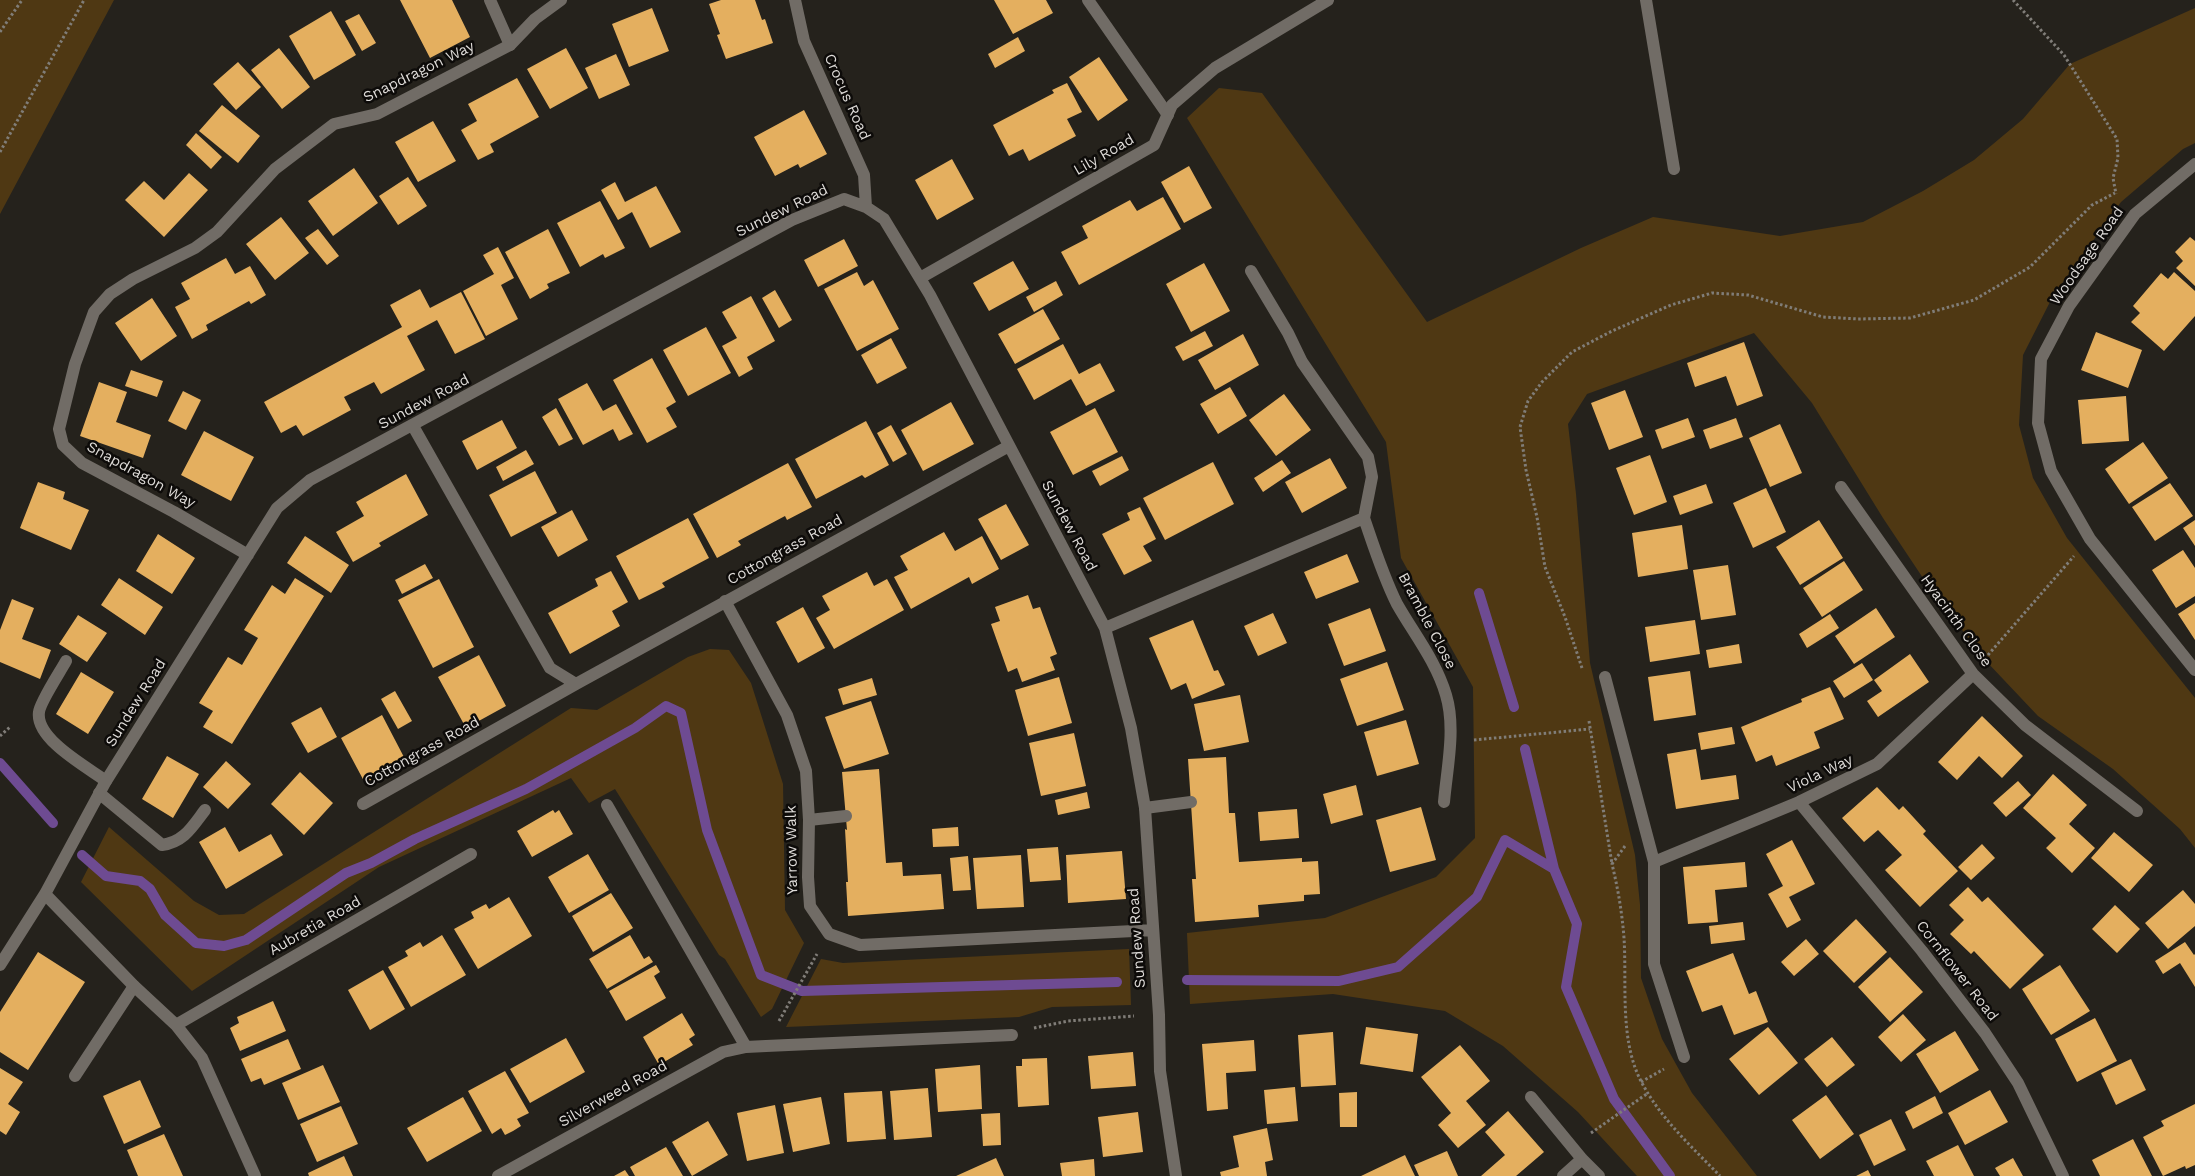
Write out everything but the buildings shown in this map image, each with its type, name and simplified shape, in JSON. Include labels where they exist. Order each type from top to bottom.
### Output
[{"type":"street","points":[[490,0],[510,44]]},
{"type":"street","name":"Snapdragon Way","points":[[248,555],[174,512],[82,463],[63,445],[59,429],[75,364],[94,312],[110,294],[125,284],[195,248],[217,232],[275,169],[334,124],[377,114],[510,44],[535,19],[561,0]]},
{"type":"street","name":"Crocus Road","points":[[795,0],[804,41],[864,175],[866,207]]},
{"type":"street","points":[[1088,0],[1168,115]]},
{"type":"street","name":"Lily Road","points":[[920,278],[1154,145],[1172,105],[1215,68],[1328,0]]},
{"type":"street","points":[[1646,0],[1674,168]]},
{"type":"street","name":"Woodsage Road","points":[[2195,164],[2135,214],[2069,306],[2041,359],[2038,423],[2051,471],[2090,539],[2195,670]]},
{"type":"street","name":"Sundew Road","points":[[0,965],[45,894],[106,781],[277,508],[310,480],[792,220],[844,199],[866,207],[884,219],[920,278],[1104,628],[1131,728],[1145,808],[1159,1014],[1160,1071],[1176,1176]]},
{"type":"street","points":[[1104,628],[1364,518],[1372,477],[1368,458],[1302,362],[1288,333],[1251,271]]},
{"type":"street","points":[[413,426],[550,668],[576,684]]},
{"type":"street","name":"Cottongrass Road","points":[[363,804],[725,601],[1009,446]]},
{"type":"street","name":"Hyacinth Close","points":[[1841,487],[1973,674],[2025,725],[2137,810]]},
{"type":"street","name":"Bramble Close","points":[[1364,518],[1386,581],[1398,605],[1435,665],[1446,696],[1449,714],[1449,742],[1444,802]]},
{"type":"street","name":"Yarrow Walk","points":[[725,601],[787,715],[806,771],[809,820],[808,876],[810,906],[829,934]]},
{"type":"street","points":[[66,661],[38,711],[40,725],[50,740],[106,781]]},
{"type":"street","name":"Viola Way","points":[[1654,862],[1799,802],[1877,764],[1973,674]]},
{"type":"street","points":[[1606,677],[1654,862],[1654,964],[1684,1057]]},
{"type":"street","points":[[99,793],[162,845],[184,838],[205,810]]},
{"type":"street","points":[[1145,808],[1191,802]]},
{"type":"street","name":"Cornflower Road","points":[[1799,802],[1922,950],[1985,1033],[2018,1083],[2063,1176]]},
{"type":"street","points":[[607,805],[746,1047]]},
{"type":"street","points":[[809,820],[846,816]]},
{"type":"street","name":"Aubretia Road","points":[[176,1025],[471,854]]},
{"type":"street","points":[[45,894],[134,986],[176,1025],[202,1058],[255,1176]]},
{"type":"street","points":[[829,934],[860,945],[1153,930]]},
{"type":"street","points":[[75,1076],[134,986]]},
{"type":"street","name":"Silverweed Road","points":[[498,1176],[723,1052],[746,1047],[1012,1035]]},
{"type":"street","points":[[1531,1097],[1582,1159],[1599,1176]]},
{"type":"street","points":[[1563,1176],[1582,1159]]},
{"type":"path","points":[[0,32],[22,0]]},
{"type":"path","points":[[0,152],[84,0]]},
{"type":"path","points":[[2013,0],[2064,55],[2117,139],[2118,158],[2114,178],[2115,193],[2135,214]]},
{"type":"path","points":[[1582,670],[1565,618],[1545,567],[1537,517],[1526,470],[1520,427],[1528,401],[1542,382],[1572,352],[1612,331],[1671,305],[1712,293],[1748,295],[1789,309],[1823,317],[1858,319],[1910,318],[1974,300],[2030,267],[2092,205],[2115,193]]},
{"type":"path","points":[[1973,674],[2090,539]]},
{"type":"path","points":[[1589,712],[1590,729],[1612,864]]},
{"type":"path","points":[[0,736],[10,727]]},
{"type":"path","points":[[1449,742],[1590,729]]},
{"type":"path","points":[[766,1046],[829,934]]},
{"type":"path","points":[[1012,1035],[1068,1021],[1159,1014]]},
{"type":"path","points":[[1603,1125],[1648,1092]]},
{"type":"shaded area","points":[[0,0],[114,0],[0,214]]},
{"type":"shaded area","points":[[2195,8],[2195,143],[2183,149],[2121,202],[2053,296],[2023,355],[2019,425],[2033,478],[2067,538],[2195,698],[2195,848],[2180,829],[2113,769],[2038,716],[1986,661],[1929,587],[1883,518],[1812,403],[1754,333],[1587,394],[1568,424],[1576,494],[1590,663],[1635,855],[1640,905],[1641,978],[1662,1039],[1692,1093],[1757,1176],[1637,1176],[1578,1112],[1503,1046],[1445,1011],[1333,994],[1190,1004],[1187,933],[1325,918],[1436,877],[1475,838],[1473,687],[1401,558],[1386,442],[1187,118],[1219,88],[1262,93],[1427,322],[1581,248],[1653,217],[1780,236],[1863,222],[1923,191],[1974,160],[2023,119],[2070,64]]},
{"type":"shaded area","points":[[710,649],[729,650],[751,683],[783,784],[785,910],[804,943],[772,1009],[761,1017],[725,959],[719,955],[615,789],[589,803],[571,778],[379,867],[192,991],[81,882],[109,827],[194,901],[219,915],[244,914],[571,708],[597,710],[688,657]]},
{"type":"shaded area","points":[[1129,949],[1131,1005],[1052,1007],[1019,1017],[786,1027],[821,959],[843,963]]},
{"type":"waterway","points":[[1479,593],[1514,707]]},
{"type":"waterway","points":[[82,855],[106,876],[140,881],[150,889],[165,915],[196,943],[224,946],[246,940],[346,873],[371,863],[415,839],[526,789],[635,728],[666,706],[681,713],[707,830],[761,975],[802,991],[1117,982]]},
{"type":"waterway","points":[[1525,749],[1554,869]]},
{"type":"waterway","points":[[0,763],[53,823]]},
{"type":"waterway","points":[[1187,980],[1339,981],[1398,967],[1477,897],[1505,840],[1554,869],[1577,924],[1566,987],[1614,1099],[1670,1176]]}]
